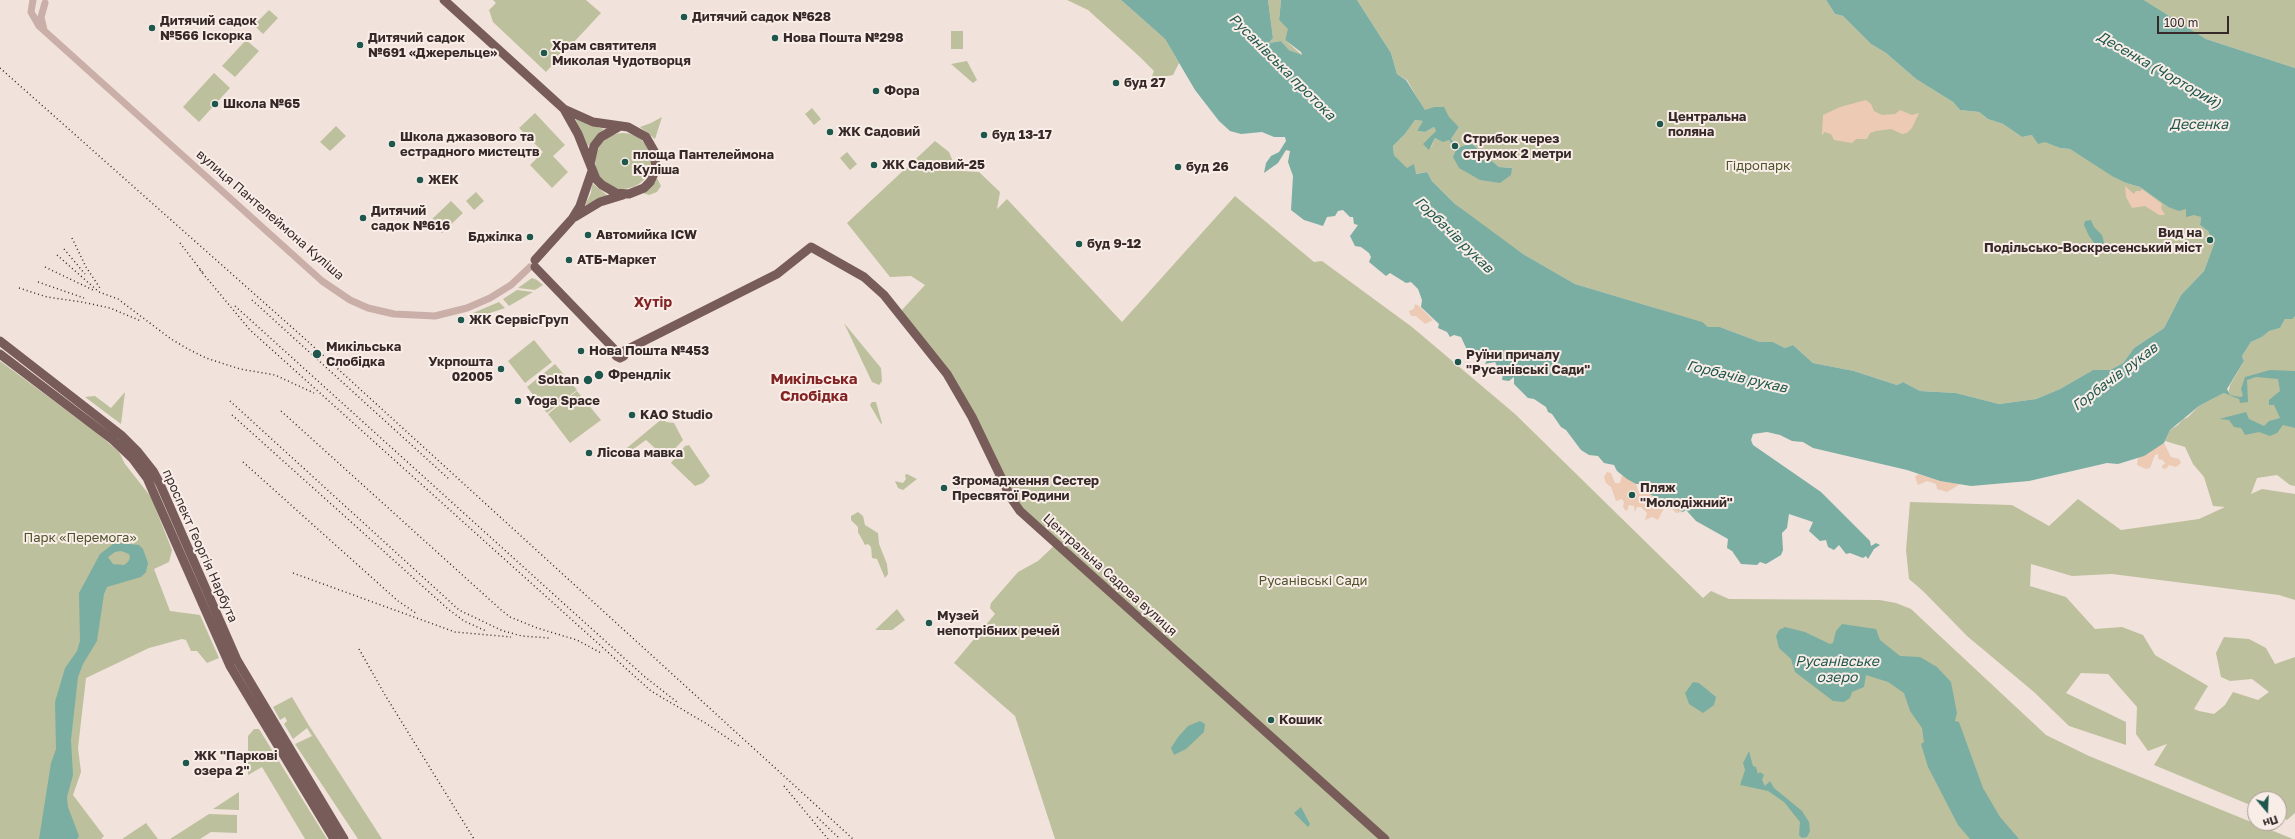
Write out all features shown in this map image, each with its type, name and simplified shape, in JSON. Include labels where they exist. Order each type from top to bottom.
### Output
[{"type":"main road","points":[[444,0],[564,109],[593,122],[620,126],[633,130],[646,137],[651,144],[656,159],[656,169],[650,182],[637,192],[625,194],[609,190],[599,182],[591,168],[578,134],[564,109]]},
{"type":"main road","points":[[591,168],[594,146],[601,137],[620,126]]},
{"type":"main road","name":"вулиця Пантелеймона Куліша","points":[[534,265],[572,219],[584,198],[591,168]]},
{"type":"main road","name":"вулиця Пантелеймона Куліша","points":[[572,219],[600,202],[625,194]]},
{"type":"main road","name":"Центральна Садова вулиця","points":[[534,265],[620,351],[777,274],[811,248],[864,277],[884,295],[947,374],[972,417],[993,464],[1020,511],[1385,839]]},
{"type":"main road","name":"проспект Георгія Нарбута","points":[[0,341],[122,435],[153,471],[237,660],[270,726]]},
{"type":"main road","name":"проспект Георгія Нарбута","points":[[0,354],[113,440],[133,459],[147,478],[230,666],[270,726]]},
{"type":"main road","points":[[270,726],[334,839]]},
{"type":"main road","points":[[270,726],[344,839]]},
{"type":"street","points":[[32,0],[32,6],[37,9],[47,2]]},
{"type":"street","name":"вулиця Пантелеймона Куліша","points":[[32,0],[32,17],[45,31],[322,281],[357,303],[394,314],[426,316],[442,315],[467,308],[490,298],[511,285],[534,265]]},
{"type":"street","points":[[45,31],[41,17],[47,2]]},
{"type":"green space","points":[[493,0],[586,0],[601,13],[546,72],[493,22],[489,10],[496,3]]},
{"type":"green space","points":[[1067,0],[1121,0],[1165,39],[1179,63],[1173,75],[1151,79],[1154,71],[1140,57],[1088,10]]},
{"type":"green space","points":[[1268,0],[1281,0],[1279,20],[1289,29],[1285,40],[1303,56],[1289,50],[1281,41],[1269,43],[1273,38]]},
{"type":"green space","name":"Гідропарк","points":[[1357,0],[1826,0],[1835,14],[1843,16],[1871,44],[1886,53],[1916,79],[1953,102],[1960,110],[1979,112],[1988,119],[2003,124],[2022,137],[2032,135],[2060,148],[2070,149],[2126,183],[2140,187],[2168,207],[2186,208],[2201,217],[2200,225],[2208,231],[2214,244],[2204,271],[2181,295],[2164,328],[2134,348],[2123,363],[2110,370],[2093,370],[2060,389],[2036,399],[1999,404],[1956,393],[1920,391],[1903,382],[1897,385],[1854,371],[1813,363],[1793,345],[1785,348],[1773,342],[1760,342],[1720,327],[1708,327],[1655,308],[1575,284],[1523,254],[1483,227],[1455,204],[1432,181],[1427,172],[1415,174],[1414,165],[1407,169],[1394,155],[1393,146],[1405,134],[1415,120],[1424,121],[1417,131],[1425,132],[1434,127],[1436,131],[1430,150],[1435,138],[1449,140],[1456,150],[1459,168],[1512,168],[1499,167],[1471,143],[1458,149],[1451,139],[1459,127],[1434,107],[1425,111],[1407,80],[1397,74],[1391,53]]},
{"type":"green space","points":[[2144,0],[2295,0],[2295,68],[2206,39]]},
{"type":"green space","points":[[269,10],[278,18],[263,34],[254,25]]},
{"type":"green space","points":[[951,31],[963,31],[963,49],[951,49]]},
{"type":"green space","points":[[246,40],[259,51],[235,77],[222,66]]},
{"type":"green space","points":[[967,61],[977,80],[973,83],[951,64]]},
{"type":"green space","points":[[214,73],[230,88],[199,122],[183,107]]},
{"type":"green space","points":[[812,108],[821,119],[814,125],[805,114]]},
{"type":"green space","points":[[535,113],[565,145],[553,156],[568,172],[552,188],[530,165],[543,152],[519,128]]},
{"type":"green space","points":[[662,117],[655,139],[640,127],[651,123]]},
{"type":"green space","points":[[575,118],[589,125],[604,129],[588,146]]},
{"type":"green space","points":[[336,126],[346,136],[330,151],[320,142]]},
{"type":"green space","points":[[618,133],[628,133],[643,141],[649,150],[651,161],[649,172],[643,181],[628,189],[618,189],[607,184],[600,177],[595,166],[595,156],[600,145],[607,138]]},
{"type":"green space","name":"Русанівські Сади","points":[[935,141],[949,152],[954,164],[960,171],[979,172],[1000,192],[997,209],[1007,199],[1122,322],[1235,196],[1314,262],[1322,261],[1412,327],[1515,414],[1703,598],[1711,591],[1729,599],[1880,600],[1896,603],[1911,609],[2046,735],[2089,756],[2247,820],[2247,831],[2273,831],[2293,839],[1055,839],[1015,716],[954,663],[995,614],[990,608],[991,603],[1018,572],[1038,561],[1059,541],[1019,506],[973,415],[901,311],[925,285],[911,276],[890,277],[847,223]]},
{"type":"green space","points":[[847,152],[857,164],[850,170],[840,158]]},
{"type":"green space","points":[[657,178],[661,186],[657,192],[649,195],[643,193]]},
{"type":"green space","points":[[592,183],[608,196],[585,205],[591,193]]},
{"type":"green space","points":[[476,192],[484,201],[474,210],[466,201]]},
{"type":"green space","points":[[451,201],[463,213],[442,233],[430,221]]},
{"type":"green space","points":[[532,278],[543,285],[535,290],[518,288]]},
{"type":"green space","points":[[517,290],[533,292],[509,306],[503,299]]},
{"type":"green space","points":[[499,302],[505,308],[475,318],[473,313]]},
{"type":"green space","points":[[2295,316],[2295,486],[2290,485],[2277,475],[2257,478],[2251,494],[2262,489],[2295,494],[2295,600],[2279,595],[2112,574],[2072,576],[2031,564],[2030,586],[2066,597],[2095,629],[2122,627],[2143,635],[2155,655],[2208,686],[2194,709],[2199,711],[2214,714],[2225,705],[2233,692],[2258,700],[2269,692],[2252,679],[2230,681],[2221,677],[2216,653],[2224,637],[2249,639],[2266,648],[2275,664],[2295,657],[2295,813],[2287,820],[2287,791],[2247,791],[2247,804],[2154,765],[2167,744],[2148,751],[2136,734],[2137,707],[2108,674],[2081,673],[2066,693],[2126,722],[2126,745],[2069,726],[2034,692],[1967,636],[1923,591],[1909,579],[1906,550],[1910,502],[2012,505],[2049,526],[2078,499],[2121,530],[2199,519],[2225,507],[2213,506],[2204,477],[2193,464],[2185,447],[2165,441],[2170,430],[2188,417],[2199,406],[2224,393],[2228,394],[2230,385],[2244,361],[2242,356],[2251,342],[2262,337],[2268,331],[2280,328],[2285,319],[2293,319]]},
{"type":"green space","points":[[844,323],[881,368],[882,381],[879,385],[872,382]]},
{"type":"green space","points":[[534,340],[552,362],[525,383],[508,361]]},
{"type":"green space","name":"Парк «Перемога»","points":[[0,361],[97,433],[119,452],[125,464],[151,497],[172,550],[169,562],[154,569],[170,611],[200,615],[219,658],[207,663],[197,651],[191,651],[186,640],[182,639],[149,648],[86,678],[78,748],[81,772],[73,795],[104,836],[101,839],[0,839]]},
{"type":"green space","points":[[555,364],[577,390],[547,413],[527,387]]},
{"type":"green space","points":[[577,391],[601,420],[570,443],[548,414]]},
{"type":"green space","points":[[125,392],[121,424],[85,397],[95,396],[111,408]]},
{"type":"green space","points":[[872,402],[876,402],[881,424],[870,405]]},
{"type":"green space","points":[[663,418],[666,422],[674,423],[683,440],[666,458],[646,440],[625,455],[622,452]]},
{"type":"green space","points":[[689,445],[710,476],[703,483],[695,486],[671,463],[685,446]]},
{"type":"green space","points":[[907,474],[917,479],[903,490],[898,488],[895,481],[903,483],[906,479],[905,475]]},
{"type":"green space","points":[[858,512],[863,516],[865,525],[878,533],[879,544],[887,564],[888,574],[885,578],[877,559],[872,558],[871,547],[868,544],[865,545],[858,532],[858,527],[851,520],[851,516]]},
{"type":"green space","points":[[897,609],[905,620],[892,630],[875,630]]},
{"type":"green space","points":[[292,697],[382,839],[358,839],[295,744],[312,736],[307,728],[293,739],[284,724],[287,721],[285,717],[280,720],[273,707]]},
{"type":"green space","points":[[254,729],[259,729],[327,839],[305,839],[262,767],[248,775],[248,736]]},
{"type":"green space","points":[[239,792],[239,810],[213,809]]},
{"type":"green space","points":[[209,814],[237,815],[237,833],[211,832],[200,839],[170,839]]},
{"type":"green space","points":[[146,823],[158,839],[122,839]]},
{"type":"sand","points":[[1866,100],[1871,104],[1874,111],[1882,115],[1895,114],[1900,110],[1912,115],[1919,113],[1912,128],[1907,133],[1902,134],[1891,129],[1876,131],[1870,133],[1867,139],[1856,139],[1852,143],[1834,140],[1831,134],[1825,132],[1822,135],[1823,115],[1840,107]]},
{"type":"sand","points":[[2125,186],[2134,194],[2136,191],[2141,191],[2142,189],[2162,204],[2161,208],[2165,215],[2159,215],[2145,206],[2132,208],[2126,197]]},
{"type":"sand","points":[[1415,304],[1433,320],[1425,324],[1416,316],[1411,316],[1409,311],[1414,309]]},
{"type":"sand","points":[[2164,443],[2171,457],[2179,459],[2181,463],[2176,467],[2169,465],[2166,469],[2162,468],[2162,465],[2165,464],[2163,460],[2158,459],[2158,454],[2155,455],[2150,468],[2146,469],[2137,465],[2138,458]]},
{"type":"sand","name":"Пляж \"Молодіжний\"","points":[[1607,472],[1611,473],[1615,483],[1620,483],[1622,475],[1636,484],[1638,491],[1644,491],[1683,512],[1676,513],[1672,509],[1664,508],[1658,520],[1652,517],[1645,520],[1647,513],[1641,507],[1637,507],[1635,512],[1634,506],[1629,505],[1627,511],[1625,510],[1622,499],[1616,501],[1611,487],[1606,483],[1604,477]]},
{"type":"sand","points":[[1918,474],[1940,481],[1960,484],[1947,492],[1937,489],[1936,484],[1927,481],[1918,485],[1915,477]]},
{"type":"water","points":[[1121,0],[1268,0],[1273,38],[1269,43],[1281,41],[1289,50],[1302,55],[1301,52],[1285,40],[1288,29],[1279,20],[1281,0],[1357,0],[1391,53],[1397,74],[1406,80],[1425,110],[1434,107],[1444,107],[1449,117],[1459,127],[1451,139],[1458,148],[1471,143],[1499,167],[1512,168],[1511,175],[1500,183],[1480,180],[1459,168],[1453,157],[1456,150],[1449,140],[1443,142],[1435,138],[1429,150],[1423,144],[1436,131],[1434,127],[1425,132],[1417,131],[1423,121],[1415,120],[1405,134],[1393,146],[1394,155],[1407,168],[1414,164],[1416,174],[1427,172],[1432,181],[1455,204],[1523,254],[1575,284],[1702,322],[1708,327],[1720,327],[1760,342],[1773,342],[1785,348],[1793,345],[1813,363],[1854,371],[1897,385],[1903,382],[1920,391],[1956,393],[1999,404],[2036,399],[2060,389],[2093,370],[2110,370],[2123,363],[2134,348],[2164,328],[2181,295],[2204,271],[2214,244],[2208,231],[2200,225],[2201,217],[2194,215],[2186,217],[2186,209],[2179,211],[2168,207],[2140,187],[2126,183],[2112,176],[2070,149],[2060,148],[2045,142],[2038,144],[2032,135],[2022,137],[2003,124],[1988,119],[1979,112],[1960,110],[1953,102],[1916,79],[1886,53],[1871,44],[1843,16],[1835,14],[1826,0],[2144,0],[2206,39],[2295,68],[2295,316],[2293,319],[2285,319],[2280,328],[2269,331],[2262,337],[2251,342],[2242,356],[2244,361],[2227,389],[2230,395],[2240,397],[2243,396],[2241,389],[2245,377],[2270,370],[2295,371],[2295,428],[2283,425],[2277,433],[2270,436],[2259,432],[2245,435],[2241,428],[2234,427],[2229,420],[2219,419],[2246,412],[2249,419],[2264,426],[2269,421],[2280,418],[2274,405],[2269,405],[2269,400],[2280,391],[2278,379],[2256,377],[2247,380],[2248,402],[2240,403],[2239,399],[2224,393],[2199,406],[2170,430],[2164,443],[2144,456],[2118,464],[2107,463],[2029,481],[1971,486],[1940,481],[1907,470],[1813,448],[1803,442],[1792,441],[1780,435],[1767,432],[1753,434],[1751,440],[1753,445],[1821,492],[1870,541],[1871,546],[1876,543],[1880,545],[1874,549],[1868,559],[1866,556],[1863,558],[1850,553],[1846,554],[1839,545],[1834,550],[1828,547],[1826,540],[1820,541],[1809,531],[1813,522],[1789,514],[1787,528],[1782,533],[1783,550],[1781,555],[1766,564],[1760,562],[1757,565],[1741,564],[1732,551],[1727,548],[1728,539],[1696,521],[1686,510],[1683,512],[1644,491],[1640,484],[1636,484],[1627,479],[1617,471],[1614,465],[1604,463],[1598,456],[1589,455],[1581,450],[1566,430],[1561,427],[1552,414],[1548,412],[1546,407],[1534,399],[1528,398],[1514,384],[1514,377],[1509,381],[1502,380],[1503,374],[1500,372],[1495,362],[1485,364],[1488,358],[1484,354],[1479,356],[1476,351],[1471,352],[1467,350],[1461,337],[1454,335],[1450,337],[1447,332],[1438,328],[1439,324],[1421,307],[1422,300],[1418,289],[1411,282],[1406,283],[1390,273],[1386,276],[1369,262],[1371,257],[1369,253],[1361,247],[1355,246],[1350,236],[1358,225],[1354,224],[1353,217],[1350,217],[1343,210],[1338,211],[1335,216],[1327,217],[1323,226],[1304,220],[1291,210],[1293,176],[1288,162],[1290,151],[1286,150],[1278,163],[1264,173],[1266,163],[1271,156],[1279,152],[1286,141],[1285,137],[1274,137],[1262,132],[1241,134],[1230,131],[1219,121],[1195,90],[1165,39]]},
{"type":"water","points":[[2091,220],[2094,227],[2102,235],[2107,254],[2100,251],[2089,236],[2084,225],[2085,221]]},
{"type":"water","points":[[122,543],[139,545],[143,549],[148,563],[146,572],[141,577],[107,587],[104,594],[97,641],[83,664],[78,677],[71,740],[73,775],[67,797],[68,807],[79,836],[77,839],[39,839],[51,763],[56,749],[55,702],[65,668],[77,651],[80,641],[79,593],[100,554],[113,544]],"holes":[[[121,551],[129,554],[130,558],[124,565],[113,564],[108,557],[115,552]]]},
{"type":"water","name":"Русанівське озеро","points":[[1842,624],[1876,629],[1880,640],[1900,656],[1920,657],[1937,667],[1951,682],[1957,713],[1955,721],[1959,722],[1983,788],[2000,817],[2019,839],[1970,839],[1958,825],[1928,767],[1921,744],[1924,742],[1922,728],[1910,711],[1904,693],[1888,682],[1866,675],[1864,687],[1852,692],[1850,698],[1844,702],[1833,701],[1795,672],[1791,659],[1779,648],[1776,636],[1779,630],[1785,627],[1805,632],[1830,644],[1833,643],[1836,631]]},
{"type":"water","points":[[1693,682],[1699,683],[1716,697],[1714,705],[1703,713],[1689,704],[1685,693]]},
{"type":"water","points":[[1200,721],[1205,724],[1204,732],[1186,749],[1174,755],[1171,748],[1178,737],[1188,726]]},
{"type":"water","points":[[1749,751],[1753,766],[1756,767],[1758,774],[1760,772],[1764,775],[1762,780],[1765,786],[1770,781],[1774,788],[1802,811],[1809,822],[1810,831],[1807,837],[1802,838],[1799,835],[1800,822],[1784,802],[1768,791],[1740,785],[1745,770],[1743,763]]},
{"type":"water","points":[[1301,807],[1310,824],[1308,827],[1294,813]]},
{"type":"railway","points":[[0,68],[304,338],[853,839]]},
{"type":"railway","points":[[72,238],[86,267],[100,288]]},
{"type":"railway","points":[[180,243],[203,273]]},
{"type":"railway","points":[[64,249],[85,274]]},
{"type":"railway","points":[[57,255],[99,292],[118,299],[171,339],[188,349],[206,358],[240,369],[275,375],[314,393]]},
{"type":"railway","points":[[45,267],[93,290]]},
{"type":"railway","points":[[200,270],[250,330],[651,691],[707,724],[739,746]]},
{"type":"railway","points":[[38,282],[84,298]]},
{"type":"railway","points":[[19,288],[47,297],[110,308],[141,321]]},
{"type":"railway","points":[[252,300],[450,480]]},
{"type":"railway","points":[[235,306],[645,677],[677,702]]},
{"type":"railway","points":[[230,401],[459,610],[503,631],[522,636],[549,638]]},
{"type":"railway","points":[[281,411],[510,617],[537,628],[577,640],[601,653]]},
{"type":"railway","points":[[232,415],[448,609],[464,621],[486,631]]},
{"type":"railway","points":[[243,462],[398,601],[417,614]]},
{"type":"railway","points":[[293,573],[455,632],[511,637]]},
{"type":"railway","points":[[359,649],[385,695],[474,839]]},
{"type":"railway","points":[[784,786],[828,839]]},
{"type":"railway","points":[[817,817],[840,839]]},
{"type":"place","name":"Дитячий садок №628","points":[[684,17]]},
{"type":"place","name":"Дитячий садок №566 Іскорка","points":[[152,28]]},
{"type":"place","name":"Нова Пошта №298","points":[[775,38]]},
{"type":"place","name":"Дитячий садок №691 «Джерельце»","points":[[360,45]]},
{"type":"place","name":"Храм святителя Миколая Чудотворця","points":[[544,53]]},
{"type":"place","name":"буд 27","points":[[1116,83]]},
{"type":"place","name":"Фора","points":[[876,91]]},
{"type":"place","name":"Школа №65","points":[[215,104]]},
{"type":"place","name":"Центральна поляна","points":[[1660,124]]},
{"type":"place","name":"ЖК Садовий","points":[[830,132]]},
{"type":"place","name":"буд 13-17","points":[[984,135]]},
{"type":"place","name":"Школа джазового та естрадного мистецтв","points":[[392,144]]},
{"type":"place","name":"Стрибок через струмок 2 метри","points":[[1455,146]]},
{"type":"place","name":"площа Пантелеймона Куліша","points":[[625,162]]},
{"type":"place","name":"ЖК Садовий-25","points":[[874,165]]},
{"type":"place","name":"буд 26","points":[[1178,167]]},
{"type":"place","name":"ЖЕК","points":[[420,180]]},
{"type":"place","name":"Дитячий садок №616","points":[[363,218]]},
{"type":"place","name":"Автомийка ICW","points":[[588,235]]},
{"type":"place","name":"Бджілка","points":[[530,237]]},
{"type":"place","name":"Вид на Подільсько-Воскресенський міст","points":[[2210,240]]},
{"type":"place","name":"буд 9-12","points":[[1079,244]]},
{"type":"place","name":"АТБ-Маркет","points":[[569,260]]},
{"type":"place","name":"ЖК СервісГруп","points":[[461,320]]},
{"type":"place","name":"Нова Пошта №453","points":[[581,351]]},
{"type":"place","name":"Микільська Слобідка","points":[[317,354]]},
{"type":"place","name":"Руїни причалу \"Русанівські Сади\"","points":[[1458,362]]},
{"type":"place","name":"Укрпошта 02005","points":[[501,369]]},
{"type":"place","name":"Френдлік","points":[[599,375]]},
{"type":"place","name":"Soltan","points":[[588,380]]},
{"type":"place","name":"Yoga Space","points":[[518,401]]},
{"type":"place","name":"KAO Studio","points":[[632,415]]},
{"type":"place","name":"Лісова мавка","points":[[589,453]]},
{"type":"place","name":"Згромадження Сестер Пресвятої Родини","points":[[944,488]]},
{"type":"place","name":"Пляж \"Молодіжний\"","points":[[1632,495]]},
{"type":"place","name":"Музей непотрібних речей","points":[[929,623]]},
{"type":"place","name":"Кошик","points":[[1271,720]]},
{"type":"place","name":"ЖК \"Паркові озера 2\"","points":[[186,763]]},
{"type":"district","name":"Хутір","points":[[653,303]]},
{"type":"district","name":"Микільська Слобідка","points":[[814,388]]},
{"type":"water label","name":"Русанівська протока","points":[[1282,67]]},
{"type":"water label","name":"Десенка (Чорторий)","points":[[2159,70]]},
{"type":"water label","name":"Десенка","points":[[2199,125]]},
{"type":"water label","name":"Горбачів рукав","points":[[1454,235]]},
{"type":"water label","name":"Горбачів рукав","points":[[1737,377]]},
{"type":"water label","name":"Горбачів рукав","points":[[2115,377]]}]
